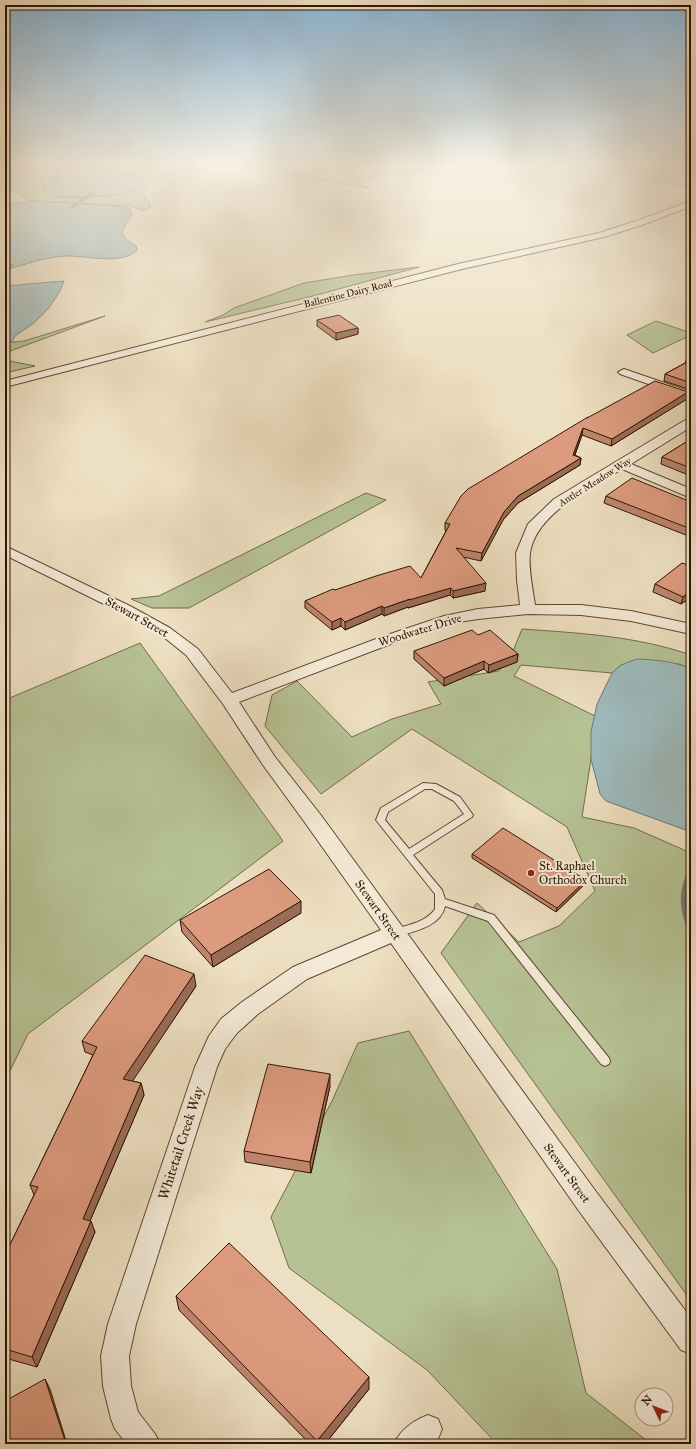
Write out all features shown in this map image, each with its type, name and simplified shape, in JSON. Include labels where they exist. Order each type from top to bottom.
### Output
[{"type":"street","name":"Ballentine Dairy Road","points":[[5,384],[403,280],[607,233]]},
{"type":"street","points":[[624,372],[691,396]]},
{"type":"street","name":"Antler Meadow Way","points":[[528,609],[523,553],[533,527],[559,502],[691,422]]},
{"type":"street","points":[[622,465],[691,494]]},
{"type":"street","name":"Stewart Street","points":[[5,550],[125,609],[165,631],[192,652],[229,700],[269,761],[313,819],[588,1202],[691,1340]]},
{"type":"street","name":"Woodwater Drive","points":[[229,700],[390,639],[449,619],[478,614],[528,609],[581,610],[631,616],[691,629]]},
{"type":"street","name":"Whitetail Creek Way","points":[[145,1444],[125,1419],[117,1386],[115,1356],[122,1324],[206,1067],[217,1043],[229,1026],[250,1008],[300,973],[394,933]]},
{"type":"lane","points":[[394,933],[426,923],[439,912],[441,901],[440,893],[380,820],[384,810],[422,786],[433,786],[457,799],[469,815],[408,854]]},
{"type":"lane","points":[[441,901],[490,918],[606,1061]]},
{"type":"green space","points":[[419,267],[313,296],[205,322],[223,315],[234,308],[304,283]]},
{"type":"green space","points":[[105,316],[5,353],[5,343],[24,341]]},
{"type":"green space","points":[[656,321],[691,333],[691,335],[653,353],[627,335]]},
{"type":"green space","points":[[5,360],[35,366],[5,373]]},
{"type":"green space","points":[[366,493],[386,500],[189,608],[152,608],[131,599],[159,596]]},
{"type":"green space","points":[[522,629],[628,639],[649,643],[691,655],[691,669],[679,664],[621,665],[612,673],[521,665],[514,676],[595,716],[591,759],[582,817],[634,828],[691,853],[691,1301],[441,953],[477,903],[519,942],[559,926],[595,891],[567,827],[412,729],[321,794],[265,726],[272,695],[297,681],[352,737],[392,719],[441,704],[428,682],[499,671],[513,651]]},
{"type":"green space","points":[[140,643],[283,841],[28,1034],[5,1081],[5,700]]},
{"type":"green space","points":[[409,1031],[557,1269],[586,1393],[651,1444],[497,1444],[427,1370],[289,1268],[271,1217],[332,1101],[358,1043]]},
{"type":"water","points":[[5,233],[123,233],[125,238],[136,246],[137,250],[122,258],[102,259],[65,256],[42,260],[5,270]]},
{"type":"water","points":[[64,281],[60,291],[48,309],[34,323],[15,336],[12,342],[5,342],[5,286]]},
{"type":"water","points":[[637,659],[658,660],[685,666],[691,669],[691,832],[606,801],[600,794],[591,759],[591,732],[597,704],[612,673],[621,665]]},
{"type":"building","points":[[339,315],[358,328],[336,333],[317,320]]},
{"type":"building","points":[[691,357],[691,383],[665,374],[689,361],[686,360]]},
{"type":"building","points":[[655,381],[688,392],[612,439],[583,428],[573,455],[581,458],[518,496],[504,512],[482,553],[456,548],[486,583],[453,591],[451,588],[384,608],[382,606],[345,622],[341,618],[332,622],[305,601],[333,589],[335,590],[410,566],[421,578],[450,524],[445,523],[461,496],[468,489],[588,417],[587,418]]},
{"type":"building","points":[[691,439],[691,468],[662,457]]},
{"type":"building","points":[[632,478],[691,502],[691,529],[606,496]]},
{"type":"building","points":[[682,563],[691,566],[691,593],[689,592],[683,597],[655,584]]},
{"type":"building","points":[[472,630],[478,635],[490,630],[518,654],[489,665],[484,661],[444,678],[414,651]]},
{"type":"building","points":[[503,828],[586,880],[557,908],[472,854]]},
{"type":"building","points":[[269,869],[301,901],[211,955],[180,920]]},
{"type":"building","points":[[145,955],[194,974],[123,1079],[141,1083],[83,1219],[91,1221],[32,1357],[5,1349],[5,1255],[38,1187],[30,1185],[97,1047],[82,1041]]},
{"type":"building","points":[[268,1064],[330,1074],[310,1162],[244,1151]]},
{"type":"building","points":[[229,1243],[369,1377],[317,1441],[176,1296]]},
{"type":"building","points":[[45,1379],[66,1444],[5,1444],[5,1401]]},
{"type":"waterway","points":[[5,281],[6,270],[12,265]]},
{"type":"waterway","points":[[691,872],[686,886],[684,900],[686,914],[691,928]]},
{"type":"place","name":"St. Raphael Orthodox Church","points":[[531,873]]}]
